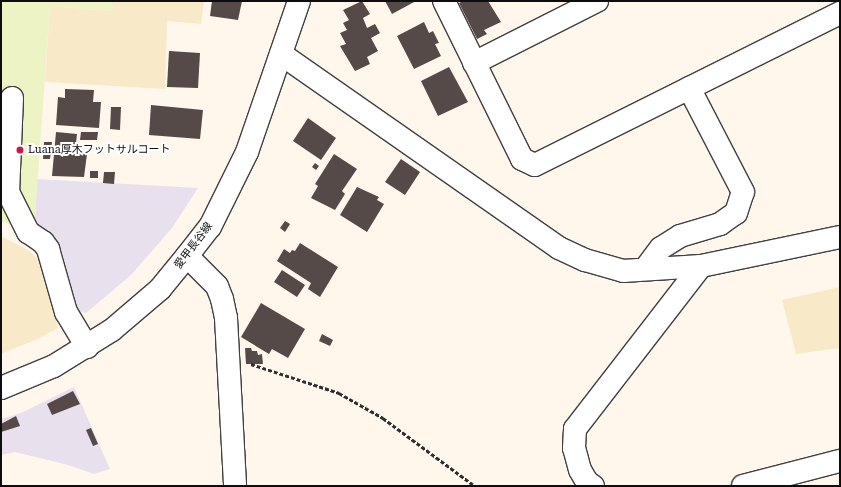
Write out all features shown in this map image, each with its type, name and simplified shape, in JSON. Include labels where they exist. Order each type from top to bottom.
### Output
[{"type":"street","name":"愛甲長谷線","points":[[1,388],[54,366],[87,347],[112,330],[160,289],[210,227],[247,152],[299,1]]},
{"type":"street","points":[[444,1],[522,159],[535,165],[840,13]]},
{"type":"street","points":[[474,63],[597,1]]},
{"type":"street","points":[[281,54],[559,248],[585,260],[623,271],[701,266],[839,241]]},
{"type":"street","points":[[645,269],[661,248],[680,236],[720,224],[736,213],[744,192],[689,88]]},
{"type":"street","points":[[12,98],[7,188],[28,232],[43,242],[48,249],[66,312],[87,347]]},
{"type":"street","points":[[187,256],[217,286],[226,318],[236,486]]},
{"type":"street","points":[[592,486],[587,482],[580,470],[574,448],[574,429],[701,266]]},
{"type":"street","points":[[742,486],[840,461]]},
{"type":"path","points":[[228,356],[339,392],[383,418],[475,486]]},
{"type":"shaded area","points":[[113,1],[204,1],[201,24],[167,21],[165,89],[45,82],[50,6],[112,11]]},
{"type":"shaded area","points":[[37,179],[198,188],[172,228],[131,275],[86,313],[72,310],[41,237],[35,217]]},
{"type":"shaded area","points":[[1,236],[28,250],[38,259],[45,284],[48,284],[58,328],[40,338],[1,354]]},
{"type":"shaded area","points":[[840,287],[840,348],[796,354],[782,300]]},
{"type":"shaded area","points":[[74,387],[110,469],[94,474],[68,465],[15,452],[1,455],[1,419],[21,413]]},
{"type":"green space","name":"Luana厚木フットサルコート","points":[[1,1],[113,1],[112,11],[50,6],[35,218],[31,233],[1,221]]},
{"type":"building","points":[[212,1],[242,1],[238,20],[210,16]]},
{"type":"building","points":[[362,1],[370,14],[363,18],[367,28],[375,24],[380,33],[371,38],[378,51],[367,57],[370,64],[355,71],[340,46],[346,44],[340,33],[347,30],[343,23],[349,20],[343,10]]},
{"type":"building","points":[[385,1],[416,1],[392,14]]},
{"type":"building","points":[[463,1],[488,1],[501,22],[484,30],[487,34],[477,39],[459,3]]},
{"type":"building","points":[[424,22],[429,33],[433,31],[439,43],[435,44],[441,56],[414,69],[397,36]]},
{"type":"building","points":[[169,51],[200,53],[198,88],[167,87]]},
{"type":"building","points":[[449,67],[468,102],[438,116],[421,81]]},
{"type":"building","points":[[65,89],[94,90],[93,102],[101,102],[99,128],[56,125],[58,97],[65,98]]},
{"type":"building","points":[[151,105],[203,110],[200,139],[149,135]]},
{"type":"building","points":[[111,107],[121,107],[120,130],[110,129]]},
{"type":"building","points":[[308,118],[336,138],[321,160],[293,141]]},
{"type":"building","points":[[56,132],[77,134],[75,152],[87,154],[84,177],[52,176]]},
{"type":"building","points":[[81,132],[98,132],[97,140],[80,140]]},
{"type":"building","points":[[44,142],[52,142],[50,159],[43,159]]},
{"type":"building","points":[[334,154],[357,169],[342,191],[345,194],[335,210],[311,198],[318,186],[315,184]]},
{"type":"building","points":[[401,159],[420,172],[405,195],[385,182]]},
{"type":"building","points":[[315,163],[319,166],[316,170],[312,167]]},
{"type":"building","points":[[90,171],[98,171],[98,178],[90,178]]},
{"type":"building","points":[[104,172],[115,172],[114,184],[103,183]]},
{"type":"building","points":[[357,187],[379,197],[377,200],[384,204],[367,232],[340,215]]},
{"type":"building","points":[[285,221],[290,224],[285,232],[280,228]]},
{"type":"building","points":[[300,243],[338,267],[320,297],[308,289],[311,283],[277,261],[284,249],[290,253],[292,250],[295,251]]},
{"type":"building","points":[[282,270],[305,285],[297,297],[274,282]]},
{"type":"building","points":[[261,303],[305,329],[288,358],[272,349],[269,354],[241,337]]},
{"type":"building","points":[[322,334],[333,340],[330,346],[319,341]]},
{"type":"building","points":[[245,348],[251,348],[252,351],[257,351],[258,355],[262,354],[263,364],[246,364]]},
{"type":"building","points":[[73,391],[80,404],[52,415],[47,404]]},
{"type":"building","points":[[16,416],[20,426],[1,432],[1,424]]},
{"type":"building","points":[[91,428],[98,444],[93,446],[86,430]]},
{"type":"place","name":"Luana厚木フットサルコート","points":[[20,150]]}]
